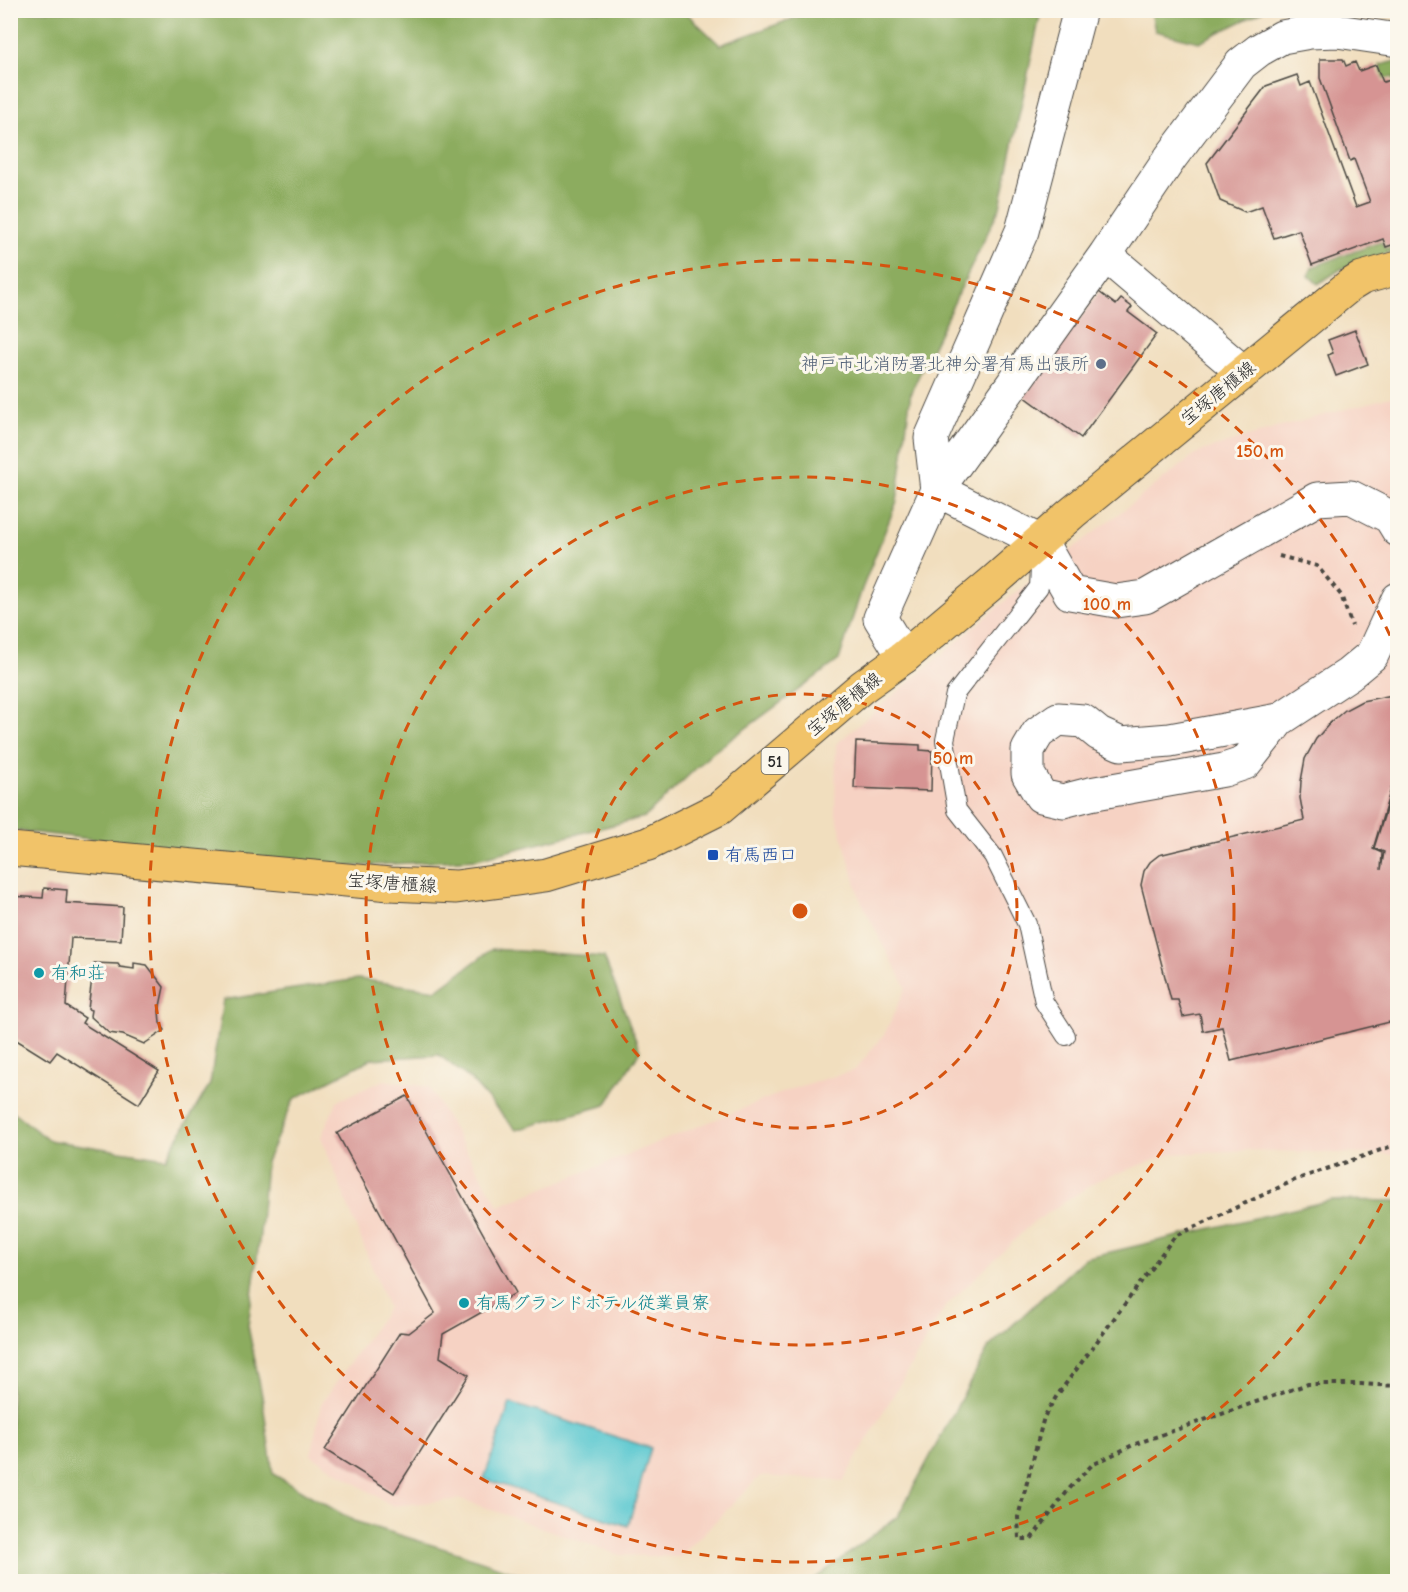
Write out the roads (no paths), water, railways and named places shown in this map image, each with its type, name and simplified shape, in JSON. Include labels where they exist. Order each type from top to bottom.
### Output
[{"type":"main road","name":"宝塚唐櫃線","points":[[10,849],[390,884],[456,887],[546,875],[648,844],[720,808],[862,687],[904,657],[1041,542],[1072,513],[1349,286],[1362,278],[1398,268]]},
{"type":"street","points":[[937,490],[932,438],[1022,231],[1080,10]]},
{"type":"street","points":[[904,657],[880,618],[937,490],[1105,255],[1171,157],[1241,64],[1281,37],[1310,32],[1337,32],[1398,40]]},
{"type":"street","points":[[1105,255],[1243,372]]},
{"type":"street","points":[[937,490],[1041,542],[1070,593],[1116,601],[1145,597],[1317,499],[1351,497],[1390,517],[1398,530]]},
{"type":"street","points":[[1279,720],[1170,740],[1121,744],[1099,734],[1083,721],[1058,719],[1038,733],[1028,750],[1028,774],[1041,796],[1063,801],[1224,770],[1245,763],[1279,720],[1349,674],[1372,655],[1398,599]]},
{"type":"lane","points":[[1041,542],[1039,587],[955,694],[945,740],[957,810],[993,856],[1027,924],[1044,1002],[1066,1036]]},
{"type":"water","points":[[510,1403],[651,1448],[628,1526],[484,1479]]},
{"type":"place","name":"神戸市北消防署北神分署有馬出張所","points":[[1101,364]]},
{"type":"place","name":"有馬西口","points":[[713,855]]},
{"type":"place","name":"有和荘","points":[[39,973]]},
{"type":"place","name":"有馬グランドホテル従業員寮","points":[[464,1303]]}]
